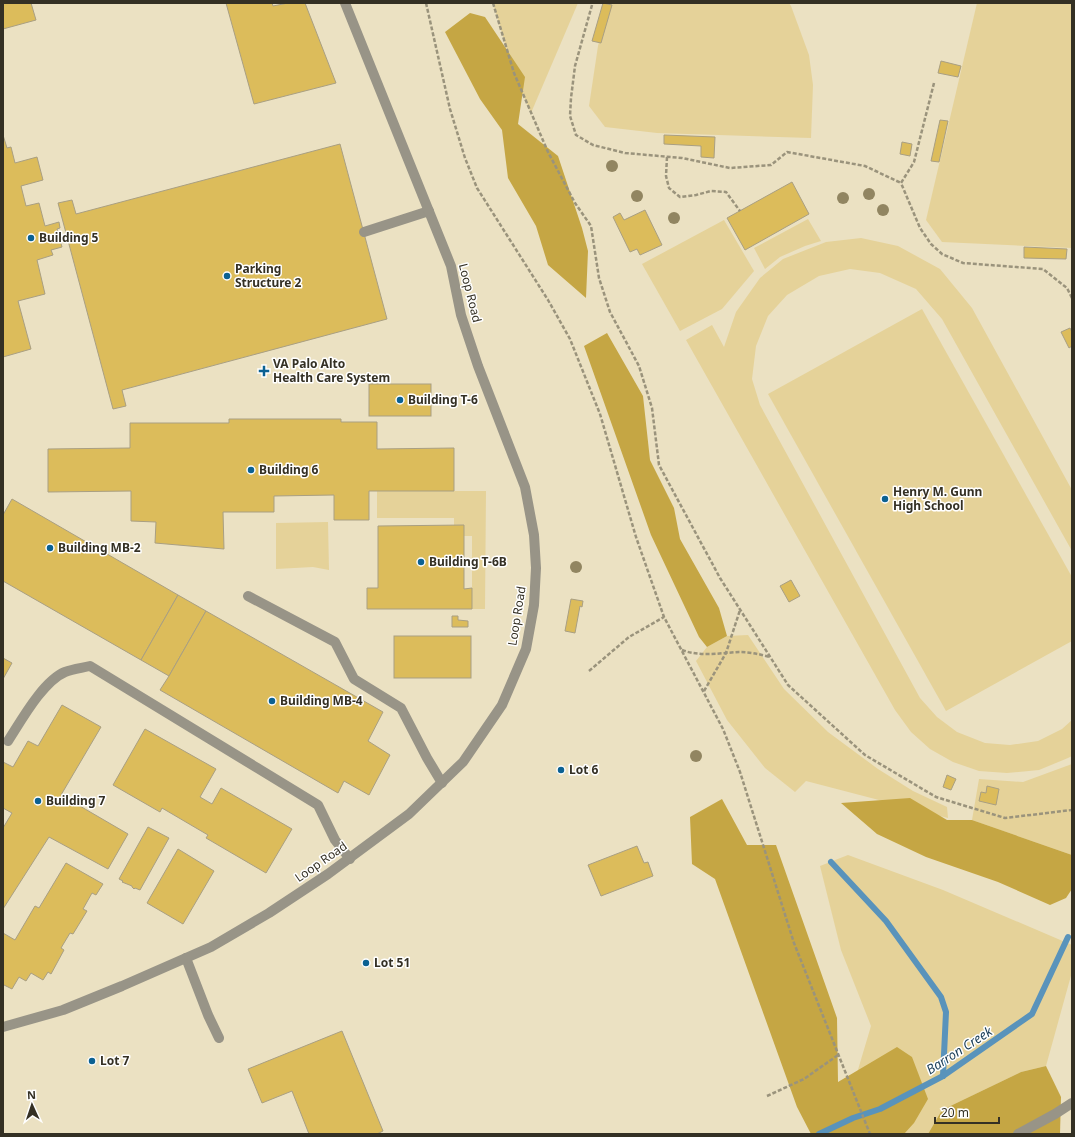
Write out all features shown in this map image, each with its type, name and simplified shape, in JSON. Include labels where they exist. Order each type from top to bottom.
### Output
[{"type":"street","name":"Loop Road","points":[[3,1027],[63,1010],[211,947],[269,913],[350,859],[409,814],[442,784],[468,756],[502,705],[526,649],[534,605],[536,568],[534,535],[525,487],[478,366],[461,315],[451,266],[345,3]]},
{"type":"street","points":[[364,232],[429,211]]},
{"type":"street","points":[[248,596],[335,642],[354,679],[401,708],[442,784]]},
{"type":"street","points":[[8,741],[33,701],[53,680],[66,672],[90,666],[318,805],[334,840],[350,859]]},
{"type":"street","points":[[186,958],[208,1015],[219,1038]]},
{"type":"street","points":[[1018,1134],[1072,1103]]},
{"type":"path","points":[[426,3],[450,109],[465,158],[477,188],[548,300],[570,339],[600,414],[636,537],[664,617],[723,729],[740,772],[794,943],[870,1134]]},
{"type":"path","points":[[492,3],[514,73],[548,152],[575,203],[590,226],[599,278],[610,312],[640,366],[652,408],[659,465],[720,578],[788,685],[865,755],[936,797],[1005,818],[1072,810]]},
{"type":"path","points":[[592,5],[575,66],[570,98],[570,116],[576,135],[593,144],[625,154],[682,158],[730,168],[771,165],[787,152],[865,166],[901,183],[920,228],[931,244],[942,254],[963,263],[1043,269],[1067,288],[1072,298]]},
{"type":"path","points":[[901,183],[914,162],[934,83]]},
{"type":"path","points":[[667,157],[666,176],[669,188],[680,197],[711,191],[726,192],[740,211]]},
{"type":"path","points":[[704,692],[726,653],[740,610]]},
{"type":"path","points":[[590,671],[629,637],[664,617]]},
{"type":"path","points":[[682,650],[689,653],[703,654],[740,652],[755,653],[770,657]]},
{"type":"path","points":[[767,1096],[804,1079],[838,1055]]},
{"type":"shaded area","points":[[493,3],[578,3],[531,113],[514,73]]},
{"type":"shaded area","points":[[609,3],[789,3],[809,55],[813,85],[811,138],[657,133],[605,127],[589,106],[598,46]]},
{"type":"shaded area","points":[[977,3],[1072,3],[1072,248],[942,242],[926,220]]},
{"type":"shaded area","points":[[470,13],[485,17],[525,77],[518,124],[558,156],[582,228],[588,251],[586,298],[548,265],[536,226],[508,178],[502,130],[480,99],[445,32]]},
{"type":"shaded area","points":[[808,219],[821,241],[780,257],[765,269],[754,248]]},
{"type":"shaded area","points":[[724,220],[754,271],[722,309],[680,331],[642,264]]},
{"type":"shaded area","points":[[861,238],[898,246],[940,269],[972,308],[1072,490],[1072,551],[942,319],[916,289],[880,273],[850,269],[819,276],[787,295],[768,316],[756,346],[752,379],[760,405],[920,698],[937,717],[957,732],[985,743],[1010,745],[1038,741],[1062,729],[1072,720],[1072,756],[1039,770],[1007,773],[979,771],[953,762],[930,749],[911,732],[895,710],[686,340],[712,325],[724,347],[736,312],[760,278],[783,259],[826,242]]},
{"type":"shaded area","points":[[922,309],[1072,577],[1072,641],[946,711],[768,394]]},
{"type":"shaded area","points":[[607,333],[643,396],[650,460],[674,508],[680,539],[719,608],[727,636],[707,647],[699,637],[651,535],[584,346]]},
{"type":"shaded area","points":[[377,491],[486,491],[485,609],[472,609],[472,536],[464,536],[464,525],[454,526],[454,518],[377,518]]},
{"type":"shaded area","points":[[328,522],[329,570],[313,567],[276,569],[276,523]]},
{"type":"shaded area","points":[[748,635],[784,689],[828,732],[878,769],[913,791],[947,807],[948,818],[806,781],[795,792],[765,768],[727,720],[696,661],[707,647],[727,636]]},
{"type":"shaded area","points":[[1072,764],[1072,855],[972,820],[979,779],[1023,782]]},
{"type":"shaded area","points":[[910,798],[947,820],[972,820],[1072,855],[1072,889],[1066,898],[1050,905],[998,882],[926,857],[877,834],[841,803]]},
{"type":"shaded area","points":[[722,799],[747,845],[776,845],[837,1018],[838,1082],[897,1047],[912,1057],[928,1099],[914,1123],[904,1134],[811,1134],[797,1107],[715,879],[692,864],[690,817]]},
{"type":"shaded area","points":[[848,855],[943,890],[1072,945],[1072,972],[1046,1066],[1021,1072],[942,1110],[928,1134],[887,1134],[857,1073],[871,1026],[841,950],[820,866]]},
{"type":"shaded area","points":[[1046,1066],[1061,1097],[1060,1134],[928,1134],[942,1110],[1021,1072]]},
{"type":"building","points":[[3,3],[31,3],[36,20],[3,29]]},
{"type":"building","points":[[226,3],[272,3],[273,6],[288,3],[305,3],[336,83],[254,104]]},
{"type":"building","points":[[603,3],[612,5],[601,43],[592,41]]},
{"type":"building","points":[[941,61],[961,66],[958,77],[938,73]]},
{"type":"building","points":[[940,120],[948,121],[939,162],[931,161]]},
{"type":"building","name":"Building 5","points":[[3,135],[7,148],[11,147],[15,163],[37,157],[43,180],[21,186],[26,206],[39,203],[45,226],[59,222],[60,228],[57,229],[62,247],[51,250],[53,255],[37,260],[45,294],[18,301],[31,349],[3,357]]},
{"type":"building","points":[[664,135],[715,137],[714,158],[701,157],[701,146],[664,144]]},
{"type":"building","points":[[902,142],[912,144],[910,156],[900,154]]},
{"type":"building","name":"Parking Structure 2","points":[[340,144],[387,319],[122,390],[126,406],[113,409],[58,203],[72,200],[76,214]]},
{"type":"building","points":[[792,182],[809,214],[745,250],[727,218]]},
{"type":"building","points":[[645,210],[662,245],[640,255],[637,249],[630,252],[613,217],[620,213],[624,220]]},
{"type":"building","points":[[1024,247],[1067,249],[1066,259],[1024,258]]},
{"type":"building","points":[[1070,328],[1072,332],[1072,346],[1069,348],[1061,332]]},
{"type":"building","name":"Building T-6","points":[[369,384],[431,384],[431,416],[369,416]]},
{"type":"building","name":"Building 6","points":[[229,419],[341,419],[341,422],[377,422],[377,449],[454,448],[454,491],[369,491],[369,520],[334,520],[334,495],[274,496],[274,512],[223,512],[224,549],[155,543],[156,522],[131,521],[131,491],[48,492],[48,449],[130,448],[130,423],[229,423]]},
{"type":"building","name":"Building MB-2","points":[[12,499],[178,595],[141,660],[3,581],[3,515]]},
{"type":"building","name":"Building T-6B","points":[[464,525],[464,589],[472,588],[472,609],[367,609],[367,588],[378,588],[378,526]]},
{"type":"building","points":[[791,580],[800,596],[789,602],[780,586]]},
{"type":"building","points":[[178,595],[206,611],[169,676],[141,660]]},
{"type":"building","points":[[571,599],[583,601],[582,607],[580,606],[575,633],[565,631]]},
{"type":"building","name":"Building MB-4","points":[[206,611],[383,712],[368,741],[390,755],[369,795],[344,781],[338,793],[160,690]]},
{"type":"building","points":[[452,616],[458,616],[458,620],[468,621],[468,627],[452,627]]},
{"type":"building","points":[[394,636],[471,636],[471,678],[394,678]]},
{"type":"building","points":[[3,658],[12,663],[3,679]]},
{"type":"building","name":"Building 7","points":[[62,705],[101,727],[61,795],[128,834],[108,869],[49,837],[3,909],[3,828],[12,813],[3,808],[3,762],[13,767],[28,741],[38,746]]},
{"type":"building","points":[[145,729],[216,769],[200,797],[212,804],[221,788],[292,829],[266,873],[206,838],[208,835],[162,808],[160,812],[113,785]]},
{"type":"building","points":[[947,775],[956,779],[951,790],[943,787]]},
{"type":"building","points":[[987,786],[999,789],[996,805],[979,801],[981,792],[986,793]]},
{"type":"building","points":[[148,827],[169,838],[140,890],[134,889],[132,886],[122,882],[123,881],[119,879]]},
{"type":"building","points":[[637,846],[644,863],[648,862],[653,876],[601,896],[588,865]]},
{"type":"building","points":[[178,849],[214,871],[183,924],[147,903]]},
{"type":"building","points":[[66,863],[103,884],[96,895],[92,893],[83,909],[87,911],[73,934],[70,933],[61,948],[64,950],[51,974],[48,972],[43,980],[31,973],[26,981],[19,977],[12,989],[4,985],[3,986],[3,933],[15,940],[35,906],[39,908]]},
{"type":"building","points":[[342,1031],[383,1131],[377,1134],[309,1134],[292,1091],[262,1103],[248,1069]]},
{"type":"waterway","points":[[831,862],[886,921],[941,997],[946,1012],[943,1076]]},
{"type":"waterway","name":"Barron Creek","points":[[819,1134],[853,1118],[880,1109],[943,1076],[1032,1014],[1068,937]]},
{"type":"place","name":"Building 5","points":[[31,238]]},
{"type":"place","name":"Parking Structure 2","points":[[227,276]]},
{"type":"place","name":"VA Palo Alto Health Care System","points":[[264,371]]},
{"type":"place","name":"Building T-6","points":[[400,400]]},
{"type":"place","name":"Building 6","points":[[251,470]]},
{"type":"place","name":"Henry M. Gunn High School","points":[[885,499]]},
{"type":"place","name":"Building MB-2","points":[[50,548]]},
{"type":"place","name":"Building T-6B","points":[[421,562]]},
{"type":"place","name":"Building MB-4","points":[[272,701]]},
{"type":"place","name":"Lot 6","points":[[561,770]]},
{"type":"place","name":"Building 7","points":[[38,801]]},
{"type":"place","name":"Lot 51","points":[[366,963]]},
{"type":"place","name":"Lot 7","points":[[92,1061]]}]
